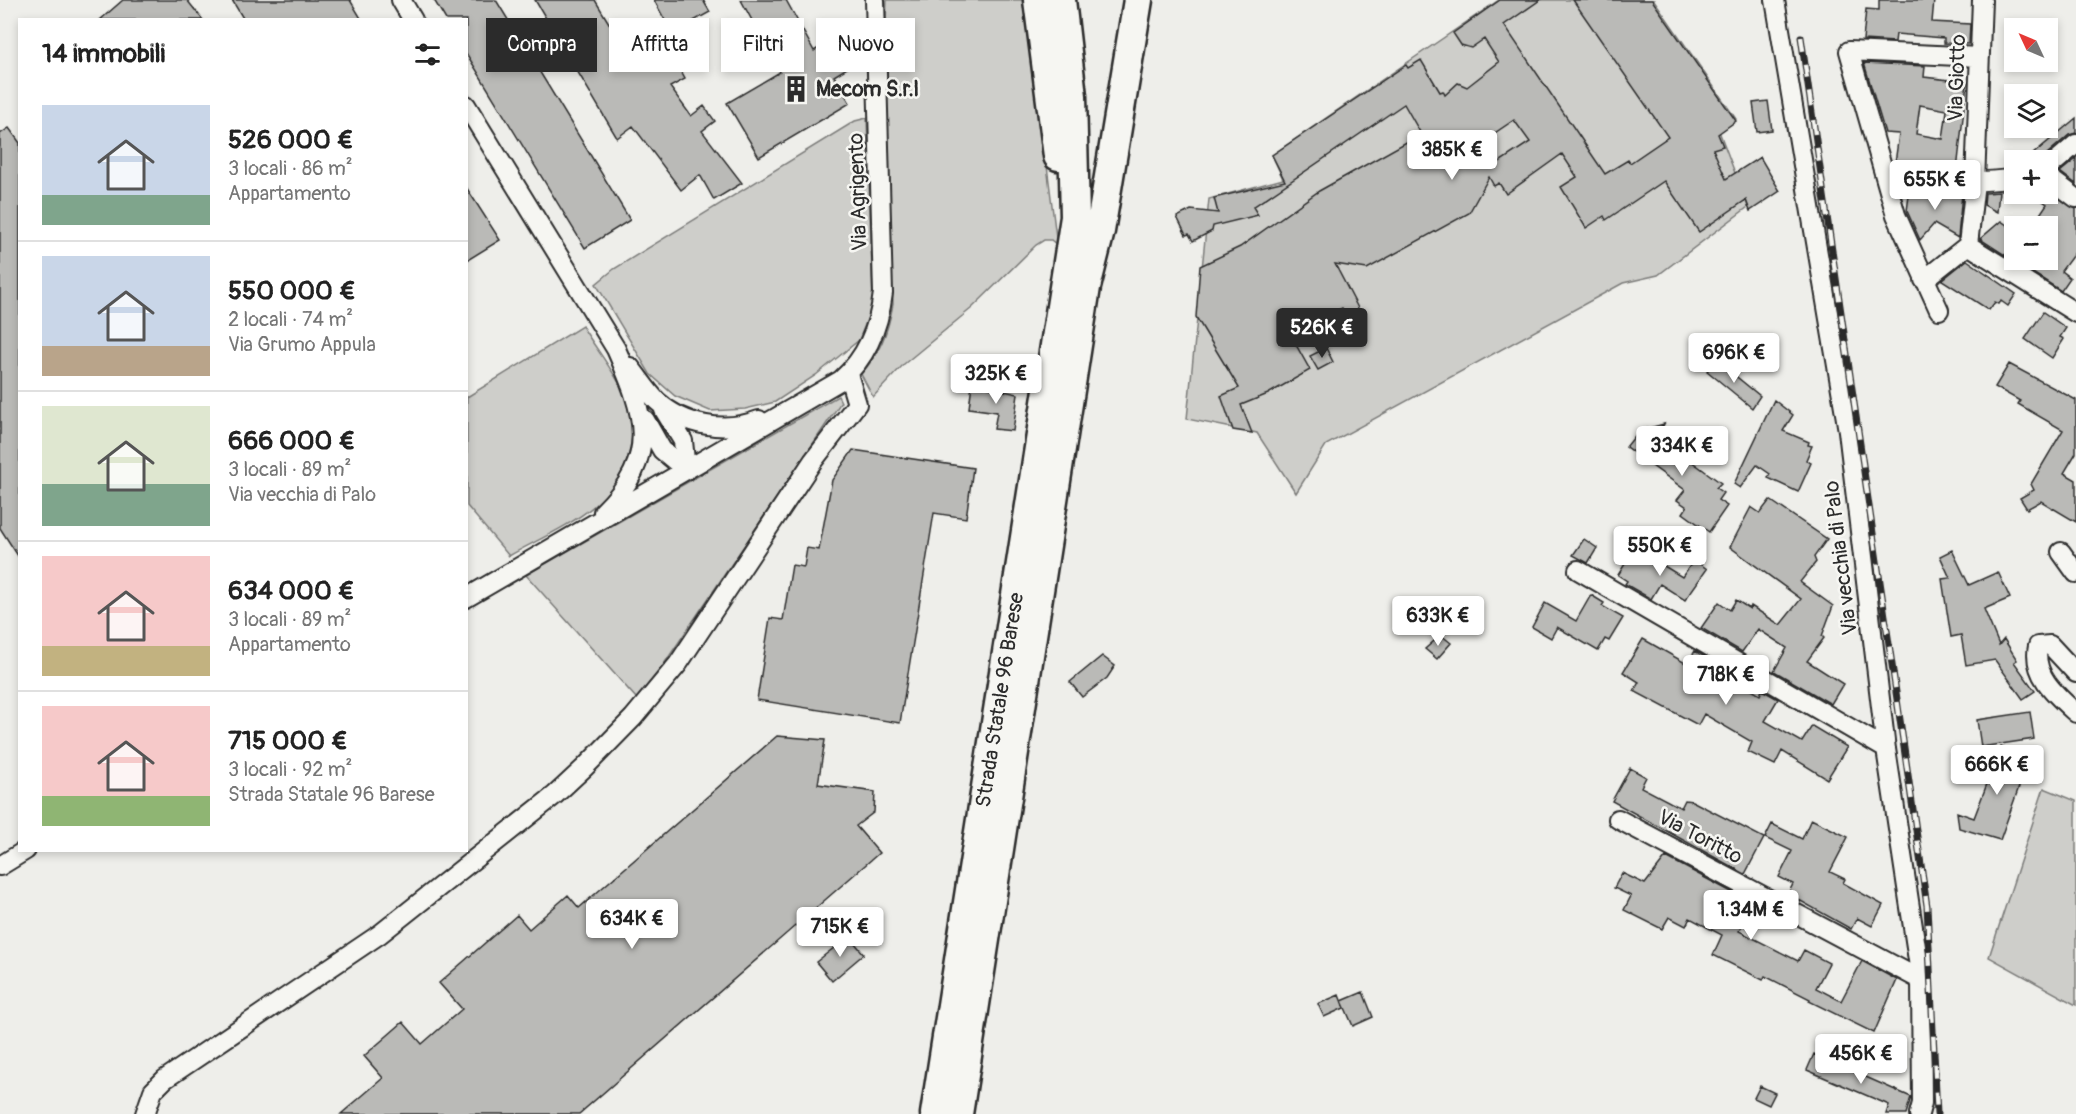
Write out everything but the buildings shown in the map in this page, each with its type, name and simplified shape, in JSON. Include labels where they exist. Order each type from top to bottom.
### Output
[{"type":"main road","points":[[1038,0],[1064,222],[1075,287]]},
{"type":"main road","points":[[1061,0],[1072,96],[1076,178],[1075,287]]},
{"type":"main road","points":[[1075,287],[1090,177],[1087,87],[1076,0]]},
{"type":"main road","points":[[1075,287],[1100,231],[1138,0]]},
{"type":"main road","name":"Strada Statale 96 Barese","points":[[935,1114],[1075,287]]},
{"type":"main road","name":"Strada Statale 96 Barese","points":[[958,1114],[1075,287]]},
{"type":"street","points":[[401,0],[412,18]]},
{"type":"street","name":"Via Agrigento","points":[[848,374],[875,333],[883,293],[875,0]]},
{"type":"street","name":"Via vecchia di Palo","points":[[1775,0],[1848,432],[1886,749],[1921,980],[1922,1103],[1919,1114]]},
{"type":"street","name":"Via Giotto","points":[[1968,244],[1975,182],[1982,0]]},
{"type":"street","points":[[1939,310],[1896,215],[1886,173],[1849,51],[1980,57]]},
{"type":"street","points":[[468,108],[616,349],[676,426],[683,441],[686,470]]},
{"type":"street","points":[[2058,159],[2076,144]]},
{"type":"street","points":[[1886,173],[1929,180],[1975,182],[2004,179]]},
{"type":"street","points":[[2058,184],[2076,198]]},
{"type":"street","points":[[1924,280],[1968,244],[2076,313]]},
{"type":"street","points":[[616,349],[640,411],[662,450],[686,470]]},
{"type":"street","points":[[145,1114],[153,1091],[165,1079],[389,927],[555,795],[633,718],[678,664],[806,470],[857,404],[848,374],[468,597]]},
{"type":"street","points":[[657,401],[679,416],[702,425],[725,428],[748,424],[791,408]]},
{"type":"street","points":[[586,528],[622,491],[633,471],[642,447],[644,430],[640,411]]},
{"type":"street","points":[[2061,552],[2076,573]]},
{"type":"street","points":[[1578,570],[1886,749]]},
{"type":"street","points":[[2076,673],[2050,645],[2038,646],[2036,658],[2041,677],[2076,713]]},
{"type":"street","name":"Via Toritto","points":[[1618,819],[1921,980]]},
{"type":"street","points":[[0,866],[23,852]]},
{"type":"shaded area","points":[[887,0],[1026,0],[1057,245],[1051,240],[1044,240],[1036,245],[972,308],[904,364],[873,397],[861,374],[882,342],[893,304],[886,72],[915,72],[915,18],[886,18]]},
{"type":"shaded area","points":[[1499,0],[1654,0],[1736,119],[1719,131],[1748,207],[1658,275],[1623,283],[1326,445],[1296,493],[1257,433],[1187,419],[1209,199],[1283,179],[1272,155]]},
{"type":"shaded area","points":[[867,118],[873,304],[859,340],[816,375],[775,402],[745,409],[710,411],[675,396],[650,374],[596,284],[614,269],[855,121]]},
{"type":"shaded area","points":[[582,326],[629,402],[632,436],[623,469],[613,487],[599,502],[565,526],[509,556],[468,507],[468,396]]},
{"type":"shaded area","points":[[838,396],[841,402],[664,664],[637,699],[526,575]]},
{"type":"shaded area","points":[[2044,788],[2076,801],[2076,1005],[1989,957]]},
{"type":"railway","points":[[1801,37],[1927,906],[1937,1114]]},
{"type":"place","name":"Mecom S.r.l","points":[[796,89]]}]
